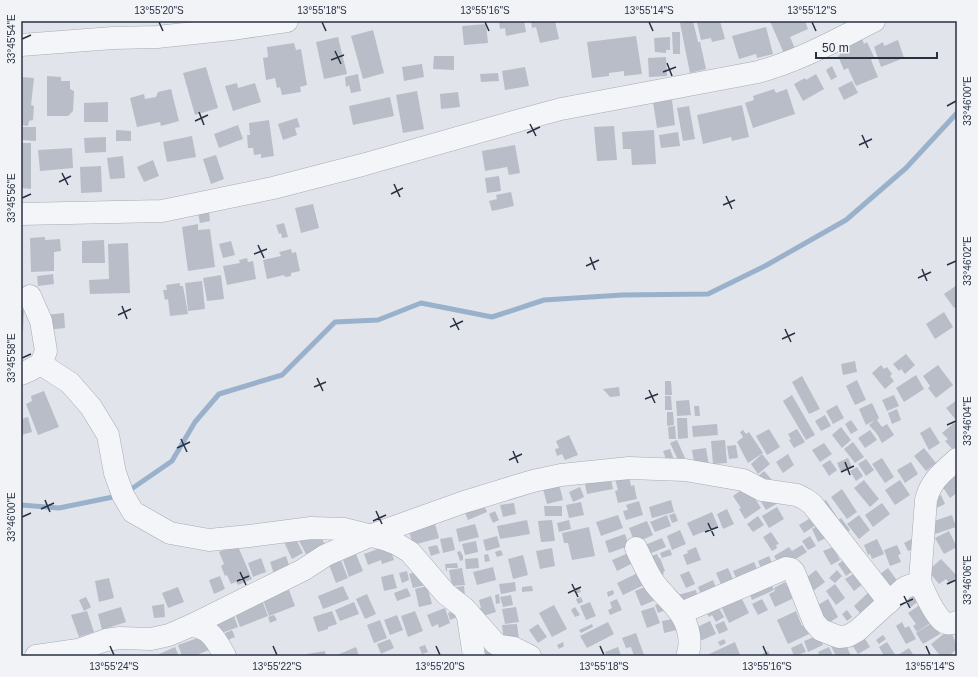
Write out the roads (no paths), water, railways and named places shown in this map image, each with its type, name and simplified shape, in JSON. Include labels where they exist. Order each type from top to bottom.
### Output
[{"type":"street","points":[[21,45],[113,38],[157,38],[287,21]]},
{"type":"street","points":[[21,214],[162,212],[273,188],[561,110],[758,72],[803,57],[874,21]]},
{"type":"street","points":[[21,374],[28,372],[41,364],[46,351],[41,321],[30,296]]},
{"type":"street","points":[[41,364],[70,383],[91,407],[108,435],[116,473],[123,495],[133,512],[170,533],[209,540],[310,528],[344,529],[397,544],[410,552],[446,594],[464,608],[495,643],[500,646],[514,648],[530,656]]},
{"type":"street","points":[[957,459],[933,482],[927,496],[920,580],[922,589],[940,618],[944,622],[950,624],[957,622]]},
{"type":"street","points":[[46,655],[78,650],[106,640],[120,638],[151,639],[169,635],[303,570],[326,555],[372,536],[464,502],[561,475],[629,468],[685,470],[743,480],[762,490],[797,495],[805,499],[812,504],[889,602]]},
{"type":"street","points":[[636,548],[656,585],[681,613],[686,622],[690,642],[688,656]]},
{"type":"street","points":[[681,613],[786,568],[791,569],[794,572],[814,622],[821,630],[839,637],[848,636],[857,631],[903,588],[910,585],[916,585],[922,589]]},
{"type":"street","points":[[464,608],[468,617],[474,656]]},
{"type":"street","points":[[192,625],[202,627],[210,632],[225,656]]},
{"type":"waterway","points":[[127,492],[172,461],[195,422],[219,394],[282,375],[335,322],[378,320],[421,303],[492,317],[544,300],[622,295],[708,294],[765,266],[846,220],[906,168],[957,113]]},
{"type":"waterway","points":[[21,505],[59,508],[118,496]]}]
